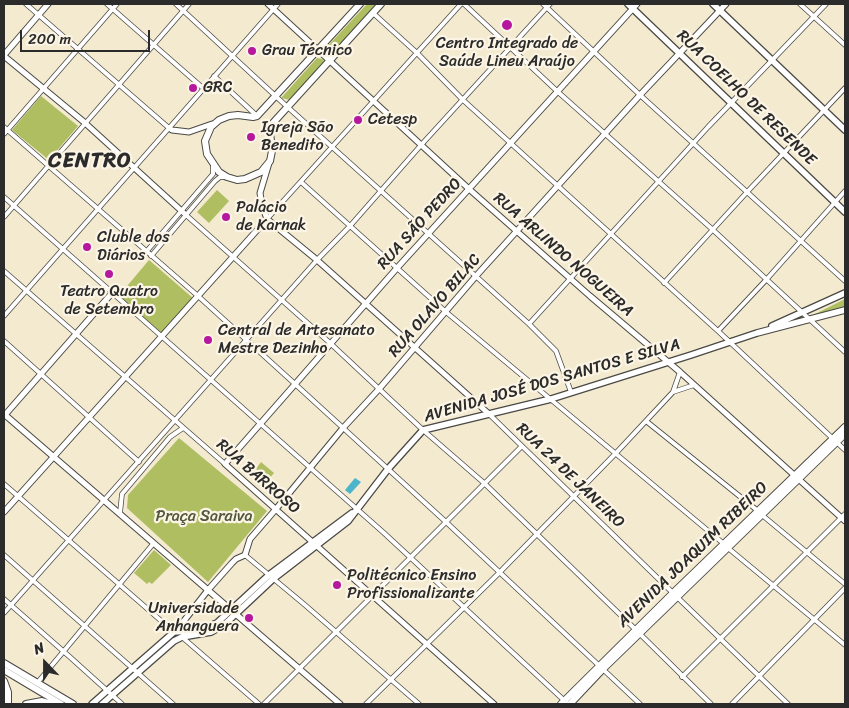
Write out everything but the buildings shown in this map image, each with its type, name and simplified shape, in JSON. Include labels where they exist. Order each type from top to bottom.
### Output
[{"type":"main road","points":[[360,4],[257,116],[229,116],[219,120],[211,127],[205,141],[207,154],[213,165],[227,178],[237,180],[254,176],[261,172],[270,161],[272,151],[270,132],[272,124],[381,4]]},
{"type":"main road","name":"RUA COELHO DE RESENDE","points":[[628,4],[635,6],[680,53],[845,212]]},
{"type":"main road","points":[[713,4],[845,130]]},
{"type":"main road","points":[[757,333],[845,293]]},
{"type":"main road","name":"AVENIDA JOSÉ DOS SANTOS E SILVA","points":[[135,671],[175,632],[211,627],[233,612],[271,577],[348,521],[388,469],[423,430],[551,399],[757,333],[845,310]]},
{"type":"main road","name":"AVENIDA JOAQUIM RIBEIRO","points":[[835,441],[845,427]]},
{"type":"main road","name":"AVENIDA JOAQUIM RIBEIRO","points":[[566,703],[760,513],[835,441],[845,434]]},
{"type":"main road","name":"AVENIDA JOSÉ DOS SANTOS E SILVA","points":[[92,704],[110,693],[167,645],[182,637],[211,632],[225,624],[233,612]]},
{"type":"main road","points":[[4,663],[73,704]]},
{"type":"main road","points":[[4,670],[61,704]]},
{"type":"main road","points":[[4,681],[8,692],[8,704]]},
{"type":"main road","name":"AVENIDA JOSÉ DOS SANTOS E SILVA","points":[[102,704],[110,693]]},
{"type":"main road","points":[[26,704],[38,701],[52,704]]},
{"type":"street","points":[[26,4],[172,130],[189,132],[219,120]]},
{"type":"street","points":[[48,4],[4,56],[84,122],[330,343],[423,430],[484,483],[711,704]]},
{"type":"street","points":[[107,4],[204,89]]},
{"type":"street","points":[[117,4],[5,130],[48,165],[198,296],[446,522],[640,704]]},
{"type":"street","points":[[176,4],[529,324],[556,351],[571,392]]},
{"type":"street","points":[[4,217],[84,122],[189,4]]},
{"type":"street","name":"RUA ARLINDO NOGUEIRA","points":[[268,4],[469,189],[680,372],[844,518]]},
{"type":"street","points":[[4,316],[278,4]]},
{"type":"street","points":[[4,512],[462,4],[712,229],[845,352]]},
{"type":"street","points":[[543,4],[548,6],[640,95],[845,281]]},
{"type":"street","name":"RUA OLAVO BILAC","points":[[175,632],[208,590],[236,559],[245,556],[250,539],[343,428],[380,389],[476,276],[640,95],[726,4]]},
{"type":"street","points":[[800,4],[845,45]]},
{"type":"street","points":[[529,324],[732,102],[826,4]]},
{"type":"street","points":[[4,613],[317,260],[350,226],[548,6]]},
{"type":"street","name":"RUA SÃO PEDRO","points":[[225,464],[397,268],[635,6]]},
{"type":"street","points":[[372,13],[463,100],[788,395],[845,450]]},
{"type":"street","points":[[214,76],[257,116]]},
{"type":"street","points":[[664,283],[712,229],[845,88]]},
{"type":"street","points":[[238,115],[247,106]]},
{"type":"street","points":[[267,220],[260,194],[270,161]]},
{"type":"street","points":[[146,252],[213,174],[213,165]]},
{"type":"street","points":[[151,256],[218,178],[227,178]]},
{"type":"street","points":[[301,182],[446,312],[845,645]]},
{"type":"street","points":[[199,190],[204,194]]},
{"type":"street","points":[[718,331],[845,191]]},
{"type":"street","points":[[4,197],[410,558],[566,703]]},
{"type":"street","name":"RUA 24 DE JANEIRO","points":[[267,220],[317,260],[489,414],[788,704]]},
{"type":"street","points":[[164,231],[168,235]]},
{"type":"street","points":[[152,245],[157,249]]},
{"type":"street","name":"RUA BARROSO","points":[[4,271],[276,509],[494,704]]},
{"type":"street","points":[[112,293],[4,415],[54,456],[153,544],[340,704]]},
{"type":"street","points":[[4,341],[139,462]]},
{"type":"street","points":[[366,704],[500,572],[616,453],[673,392],[680,372]]},
{"type":"street","points":[[673,392],[694,385]]},
{"type":"street","points":[[646,420],[845,584]]},
{"type":"street","points":[[120,513],[122,494],[170,437],[183,428]]},
{"type":"street","points":[[264,704],[521,447]]},
{"type":"street","points":[[4,484],[175,632]]},
{"type":"street","points":[[682,677],[807,552],[844,518]]},
{"type":"street","points":[[38,682],[153,544]]},
{"type":"street","points":[[4,555],[173,704]]},
{"type":"street","points":[[245,556],[419,704]]},
{"type":"street","points":[[732,704],[816,620],[845,588]]},
{"type":"street","points":[[4,599],[122,704]]},
{"type":"street","points":[[182,637],[259,704]]},
{"type":"green space","points":[[367,4],[378,4],[330,57],[328,56],[323,51]]},
{"type":"green space","points":[[317,58],[324,61],[290,100],[281,98]]},
{"type":"green space","points":[[41,96],[78,126],[49,160],[12,130]]},
{"type":"green space","points":[[217,190],[229,201],[209,223],[197,212]]},
{"type":"green space","points":[[149,260],[194,299],[161,335],[117,298]]},
{"type":"green space","points":[[845,299],[845,308],[812,318],[811,316]]},
{"type":"green space","name":"Praça Saraiva","points":[[179,438],[267,511],[208,582],[127,508],[128,495]]},
{"type":"green space","points":[[261,462],[274,473],[268,480],[256,469]]},
{"type":"green space","points":[[154,550],[171,565],[152,584],[149,582],[147,584],[134,573]]},
{"type":"water","points":[[355,478],[361,482],[350,494],[345,490]]},
{"type":"place","name":"Centro Integrado de Saúde Lineu Araújo","points":[[507,25]]},
{"type":"place","name":"Grau Técnico","points":[[252,51]]},
{"type":"place","name":"GRC","points":[[193,88]]},
{"type":"place","name":"Cetesp","points":[[358,120]]},
{"type":"place","name":"Igreja São Benedito","points":[[251,137]]},
{"type":"place","name":"Palácio de Karnak","points":[[226,217]]},
{"type":"place","name":"Cluble dos Diários","points":[[87,247]]},
{"type":"place","name":"Teatro Quatro de Setembro","points":[[109,274]]},
{"type":"place","name":"Central de Artesanato Mestre Dezinho","points":[[208,340]]},
{"type":"place","name":"Politécnico Ensino Profissionalizante","points":[[337,585]]},
{"type":"place","name":"Universidade Anhanguera","points":[[249,618]]},
{"type":"district","name":"CENTRO","points":[[90,162]]}]
